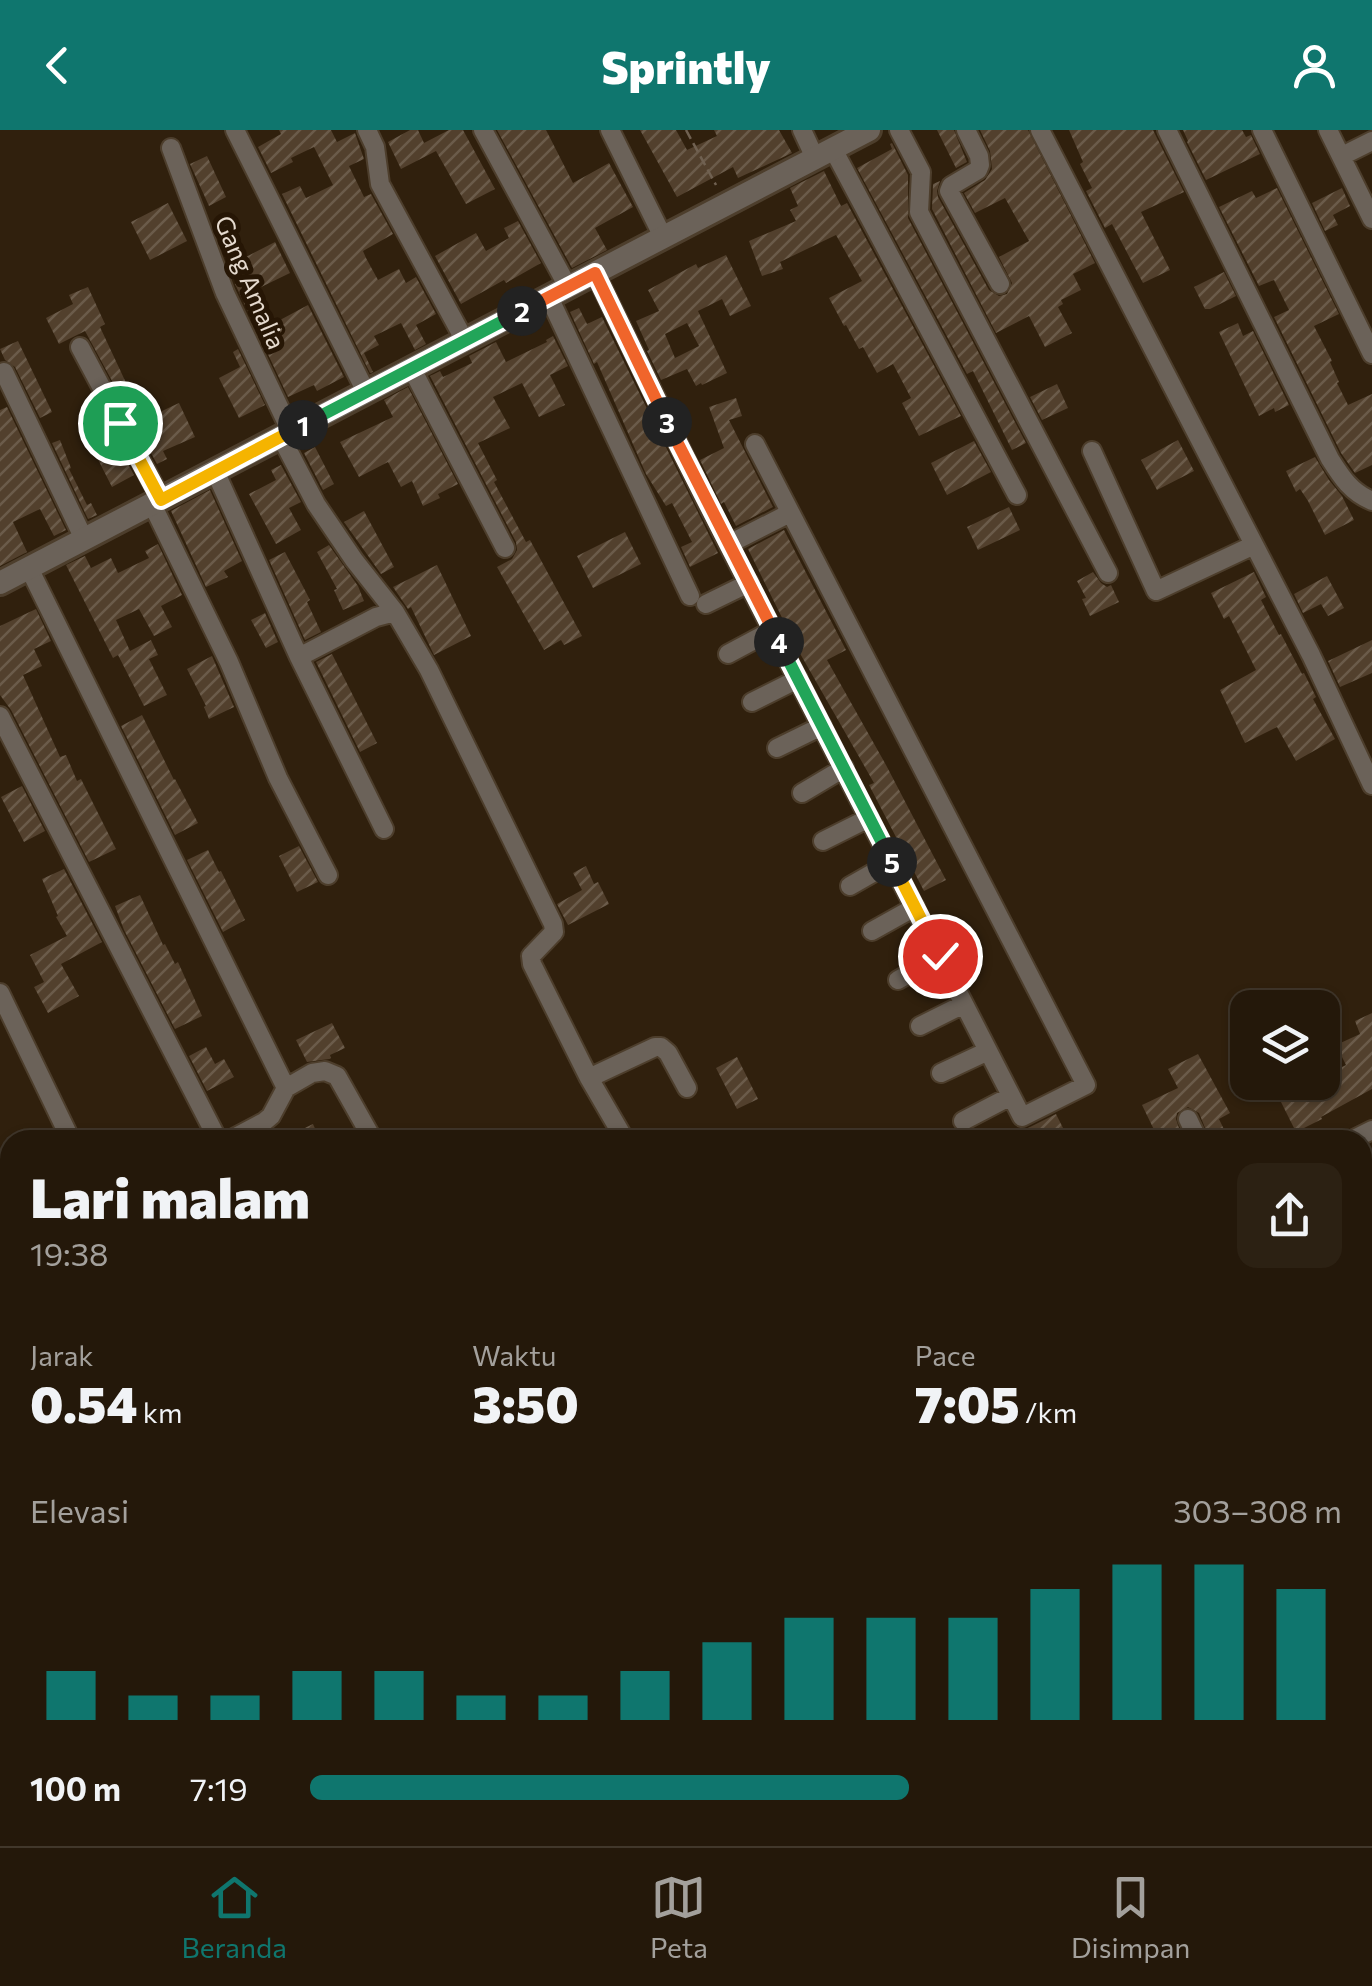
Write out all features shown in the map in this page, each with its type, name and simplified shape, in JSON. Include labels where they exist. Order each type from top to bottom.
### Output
[{"type":"street","points":[[234,130],[366,392]]},
{"type":"street","points":[[367,130],[375,147],[380,184],[465,341]]},
{"type":"street","points":[[483,130],[698,600],[749,584]]},
{"type":"street","points":[[610,130],[663,237]]},
{"type":"street","points":[[802,130],[824,154],[1016,495]]},
{"type":"street","points":[[1,580],[869,130]]},
{"type":"street","points":[[898,130],[921,172],[920,212],[1108,573]]},
{"type":"street","points":[[966,130],[980,166],[951,186],[950,191],[1000,284]]},
{"type":"street","points":[[1040,130],[1311,655],[1372,785]]},
{"type":"street","points":[[1167,130],[1330,459],[1346,483],[1372,501]]},
{"type":"street","points":[[1262,130],[1372,354]]},
{"type":"street","points":[[1328,130],[1372,219]]},
{"type":"street","points":[[1342,156],[1372,142]]},
{"type":"street","name":"Gang Amalia","points":[[171,148],[225,293],[316,504],[395,612],[429,670],[553,924],[554,932],[531,956],[532,964],[590,1078]]},
{"type":"street","points":[[595,273],[1022,1117],[1086,1084],[755,444]]},
{"type":"street","points":[[80,347],[156,502],[278,778],[328,875]]},
{"type":"street","points":[[412,368],[504,548]]},
{"type":"street","points":[[4,372],[84,540]]},
{"type":"street","points":[[1092,450],[1156,591],[1254,546]]},
{"type":"street","points":[[215,471],[384,828]]},
{"type":"street","points":[[729,544],[790,513]]},
{"type":"street","points":[[29,568],[286,1088]]},
{"type":"street","points":[[300,657],[376,617],[395,612]]},
{"type":"street","points":[[728,654],[773,630]]},
{"type":"street","points":[[752,702],[798,680]]},
{"type":"street","points":[[0,716],[213,1130]]},
{"type":"street","points":[[777,748],[822,726]]},
{"type":"street","points":[[802,793],[844,768]]},
{"type":"street","points":[[823,840],[869,818]]},
{"type":"street","points":[[850,886],[892,862]]},
{"type":"street","points":[[872,932],[915,907]]},
{"type":"street","points":[[898,980],[940,956]]},
{"type":"street","points":[[0,993],[66,1130]]},
{"type":"street","points":[[920,1026],[964,1004]]},
{"type":"street","points":[[619,1130],[590,1078],[654,1046],[668,1053],[687,1088]]},
{"type":"street","points":[[941,1073],[988,1050]]},
{"type":"street","points":[[249,1130],[271,1116],[286,1088],[312,1072],[325,1071],[337,1076],[367,1130]]},
{"type":"street","points":[[963,1121],[1012,1096]]},
{"type":"street","points":[[1188,1119],[1193,1130]]},
{"type":"path","points":[[686,130],[727,204]]},
{"type":"building","points":[[279,130],[331,130],[337,142],[355,133],[364,159],[349,166],[364,197],[371,194],[393,234],[363,251],[378,280],[399,269],[406,283],[416,277],[436,314],[416,325],[426,344],[415,350],[401,323],[374,336],[379,345],[364,353],[373,372],[370,373],[282,194],[300,186],[306,198],[333,185],[314,147],[271,173],[258,147],[281,134]]},
{"type":"building","points":[[418,130],[424,143],[449,130],[463,130],[495,189],[466,204],[436,151],[401,169],[388,142]]},
{"type":"building","points":[[497,130],[546,130],[573,183],[609,163],[633,207],[595,228],[607,250],[572,268]]},
{"type":"building","points":[[640,130],[676,130],[687,150],[717,136],[714,130],[779,130],[792,153],[738,178],[733,167],[677,197]]},
{"type":"building","points":[[937,130],[954,130],[967,162],[956,168]]},
{"type":"building","points":[[980,130],[1028,130],[1095,263],[1073,274],[1081,290],[1061,300],[1063,304],[1058,307],[1072,333],[1045,347],[1029,316],[996,333],[932,209],[933,184],[940,181],[938,197],[989,290],[999,296],[1007,294],[1012,283],[999,257],[1029,241],[1005,198],[975,213],[964,193],[985,180],[992,169],[990,151]]},
{"type":"building","points":[[1069,130],[1153,130],[1184,192],[1141,212],[1170,270],[1143,283],[1112,224],[1105,228],[1086,191],[1092,188]]},
{"type":"building","points":[[1183,130],[1242,130],[1246,137],[1251,135],[1260,154],[1206,180]]},
{"type":"building","points":[[892,143],[908,175],[908,218],[1026,443],[1012,450],[973,371],[967,374],[857,168],[892,149]]},
{"type":"building","points":[[207,156],[226,197],[209,206],[190,164]]},
{"type":"building","points":[[824,171],[841,206],[847,203],[961,416],[919,436],[902,403],[911,398],[893,364],[877,373],[829,298],[862,281],[836,235],[780,262],[783,269],[762,276],[749,241],[796,221],[790,210],[798,206],[790,188]]},
{"type":"building","points":[[1277,188],[1339,314],[1314,326],[1332,361],[1337,383],[1348,405],[1372,394],[1372,465],[1355,473],[1341,453],[1274,317],[1289,310],[1274,280],[1259,286],[1219,207],[1252,191],[1256,198]]},
{"type":"building","points":[[1342,188],[1350,206],[1333,215],[1338,225],[1325,231],[1312,203]]},
{"type":"building","points":[[168,203],[187,241],[150,260],[131,222]]},
{"type":"building","points":[[518,221],[541,263],[461,304],[435,256],[476,233],[486,251],[509,238],[504,228]]},
{"type":"building","points":[[275,242],[290,273],[251,292],[267,327],[308,305],[344,377],[317,391],[314,385],[288,397],[235,284],[249,277],[240,260]]},
{"type":"building","points":[[726,255],[751,306],[730,316],[722,299],[698,311],[727,373],[696,386],[687,369],[661,380],[636,321],[659,311],[648,290],[696,264],[698,268]],"holes":[[[687,323],[699,346],[675,358],[665,334]]]},
{"type":"building","points":[[1224,272],[1236,296],[1205,309],[1194,287]]},
{"type":"building","points":[[88,287],[105,324],[100,327],[128,387],[118,392],[85,331],[59,344],[46,318],[73,304],[69,295]]},
{"type":"building","points":[[579,308],[587,324],[602,317],[718,553],[690,567],[681,547],[692,542],[672,503],[666,506],[646,474],[597,362],[594,364],[570,312]]},
{"type":"building","points":[[1238,323],[1243,336],[1253,331],[1289,405],[1259,416],[1219,332]]},
{"type":"building","points":[[553,336],[568,366],[550,375],[565,405],[539,417],[522,383],[493,397],[510,428],[478,443],[526,542],[530,540],[582,636],[564,645],[561,640],[544,650],[497,567],[512,559],[516,542],[430,376],[440,371],[443,377],[472,363],[469,356],[496,342],[506,362]]},
{"type":"building","points":[[18,341],[52,412],[40,418],[15,367],[5,360],[0,349]]},
{"type":"building","points":[[238,349],[265,405],[239,418],[219,378],[240,367],[233,352]]},
{"type":"building","points":[[1057,384],[1068,408],[1042,420],[1030,397]]},
{"type":"building","points":[[408,387],[458,484],[423,506],[412,481],[401,487],[388,462],[359,477],[340,442],[393,417],[384,400]]},
{"type":"building","points":[[736,398],[742,416],[729,420],[773,507],[736,526],[700,460],[724,448],[709,407]]},
{"type":"building","points":[[179,403],[195,437],[163,451],[167,459],[157,464],[131,417],[143,411],[147,418]]},
{"type":"building","points":[[7,407],[66,530],[54,536],[40,509],[13,522],[27,552],[0,566],[0,410]]},
{"type":"building","points":[[109,428],[134,475],[112,487],[88,440]]},
{"type":"building","points":[[60,440],[69,469],[87,505],[91,503],[97,515],[88,519],[52,443]]},
{"type":"building","points":[[1178,440],[1194,471],[1157,490],[1141,460]]},
{"type":"building","points":[[974,441],[991,472],[947,495],[931,463]]},
{"type":"building","points":[[315,447],[334,484],[323,490],[304,453]]},
{"type":"building","points":[[1315,457],[1354,520],[1325,535],[1308,501],[1300,489],[1296,492],[1286,471]]},
{"type":"building","points":[[281,465],[301,502],[289,508],[301,530],[276,544],[249,494],[276,480],[271,470]]},
{"type":"building","points":[[210,490],[242,561],[224,571],[228,577],[206,587],[171,511]]},
{"type":"building","points":[[1009,507],[1020,530],[978,550],[967,527]]},
{"type":"building","points":[[364,511],[394,567],[381,574],[344,522]]},
{"type":"building","points":[[784,530],[846,650],[827,660],[946,880],[924,891],[869,785],[874,783],[798,650],[748,549]]},
{"type":"building","points":[[625,532],[641,564],[593,588],[577,556]]},
{"type":"building","points":[[158,544],[182,595],[161,606],[172,627],[154,636],[139,609],[116,620],[130,651],[151,640],[158,655],[149,659],[167,695],[144,706],[118,655],[113,658],[66,565],[85,556],[91,568],[111,558],[118,573],[149,558],[145,551]]},
{"type":"building","points":[[329,545],[364,601],[343,610],[334,590],[337,589],[317,552]]},
{"type":"building","points":[[285,552],[310,600],[307,602],[321,632],[305,640],[269,560]]},
{"type":"building","points":[[437,565],[471,636],[434,655],[411,607],[408,609],[393,587]]},
{"type":"building","points":[[1093,572],[1101,583],[1111,585],[1119,602],[1090,616],[1077,581]]},
{"type":"building","points":[[1254,572],[1266,597],[1261,600],[1304,673],[1335,739],[1296,761],[1277,727],[1245,743],[1220,690],[1256,670],[1229,616],[1224,619],[1211,593]]},
{"type":"building","points":[[1327,576],[1344,608],[1328,616],[1321,604],[1303,613],[1294,594]]},
{"type":"building","points":[[36,609],[51,641],[34,649],[42,666],[23,675],[60,757],[66,755],[77,781],[81,779],[116,849],[89,862],[0,695],[0,626]]},
{"type":"building","points":[[265,613],[278,642],[266,648],[251,620]]},
{"type":"building","points":[[1372,640],[1372,673],[1340,687],[1328,661]]},
{"type":"building","points":[[332,654],[377,743],[360,752],[316,662]]},
{"type":"building","points":[[212,656],[234,707],[209,719],[187,669]]},
{"type":"building","points":[[142,715],[198,823],[175,835],[121,726]]},
{"type":"building","points":[[22,786],[45,831],[24,842],[1,797]]},
{"type":"building","points":[[299,846],[318,882],[297,892],[279,856]]},
{"type":"building","points":[[208,850],[245,920],[223,932],[187,860]]},
{"type":"building","points":[[586,866],[609,904],[568,925],[557,904],[582,890],[573,873]]},
{"type":"building","points":[[64,869],[102,942],[61,964],[79,996],[48,1013],[34,987],[44,982],[30,955],[67,936],[42,879]]},
{"type":"building","points":[[140,895],[163,945],[175,964],[178,962],[202,1016],[175,1029],[115,906]]},
{"type":"building","points":[[1372,1013],[1372,1089],[1295,1130],[1280,1100],[1340,1100],[1340,1068],[1346,1065],[1340,1043],[1360,1034],[1355,1021]]},
{"type":"building","points":[[332,1023],[345,1048],[329,1059],[307,1062],[296,1040]]},
{"type":"building","points":[[206,1047],[215,1064],[224,1059],[234,1077],[207,1091],[189,1056]]},
{"type":"building","points":[[1198,1054],[1230,1113],[1219,1119],[1224,1130],[1206,1130],[1199,1113],[1188,1107],[1177,1113],[1179,1128],[1154,1130],[1142,1105],[1178,1088],[1168,1069]]},
{"type":"building","points":[[737,1057],[758,1099],[737,1109],[716,1068]]},
{"type":"building","points":[[1056,1114],[1064,1130],[1019,1130]]},
{"type":"route","points":[[120,423],[161,500],[595,273],[706,501],[940,956]]}]
